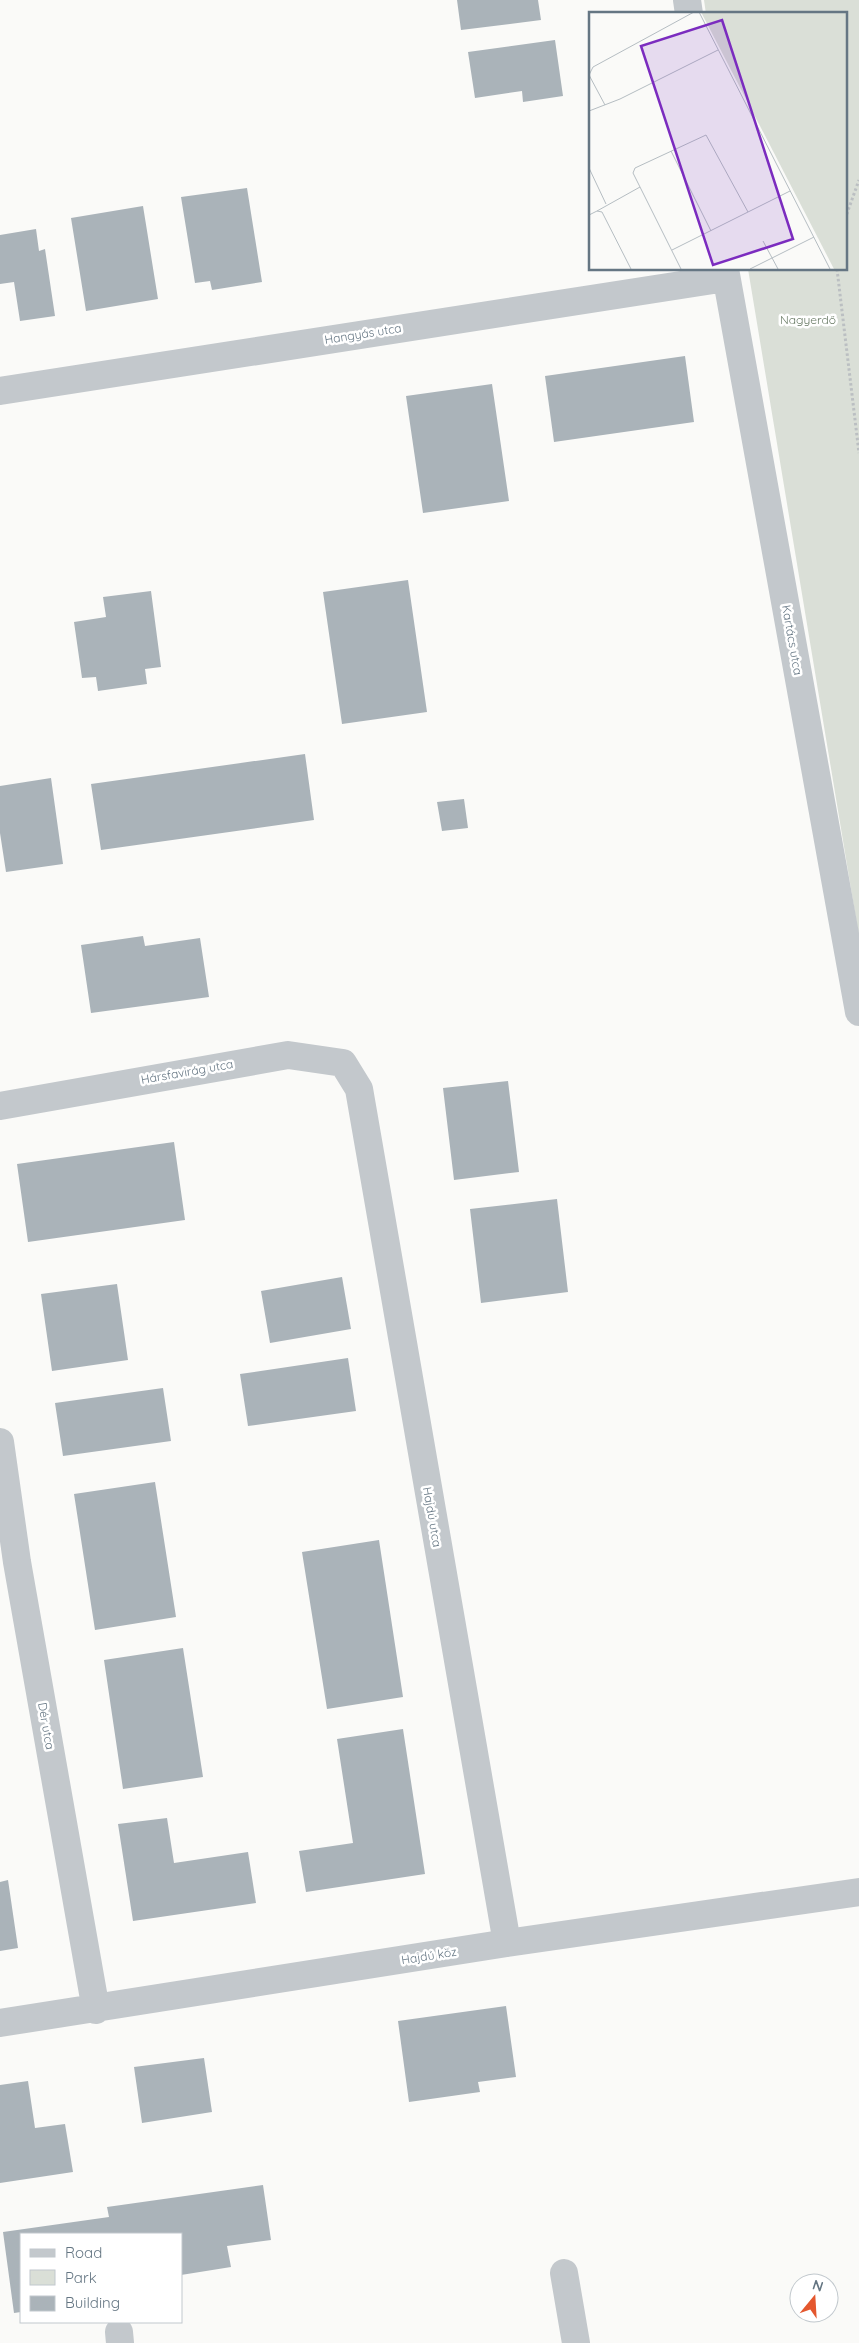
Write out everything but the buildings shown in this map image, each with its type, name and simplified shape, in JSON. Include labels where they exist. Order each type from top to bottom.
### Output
[{"type":"street","name":"Hangyás utca","points":[[0,391],[725,273]]},
{"type":"street","name":"Kartács utca","points":[[725,273],[859,1012]]},
{"type":"street","name":"Hársfavirág utca","points":[[0,1106],[288,1055],[343,1063],[359,1090]]},
{"type":"street","name":"Hajdú utca","points":[[359,1090],[507,1943]]},
{"type":"street","name":"Dér utca","points":[[0,1442],[19,1572],[96,2010]]},
{"type":"street","name":"Hajdú köz","points":[[0,2023],[96,2010],[507,1943],[859,1892]]},
{"type":"street","points":[[564,2273],[576,2343]]},
{"type":"path","points":[[846,216],[859,180]]},
{"type":"path","points":[[837,270],[859,453]]},
{"type":"green space","name":"Nagyerdő","points":[[704,0],[859,0],[859,937],[748,270],[846,270],[846,12],[706,12]]}]
